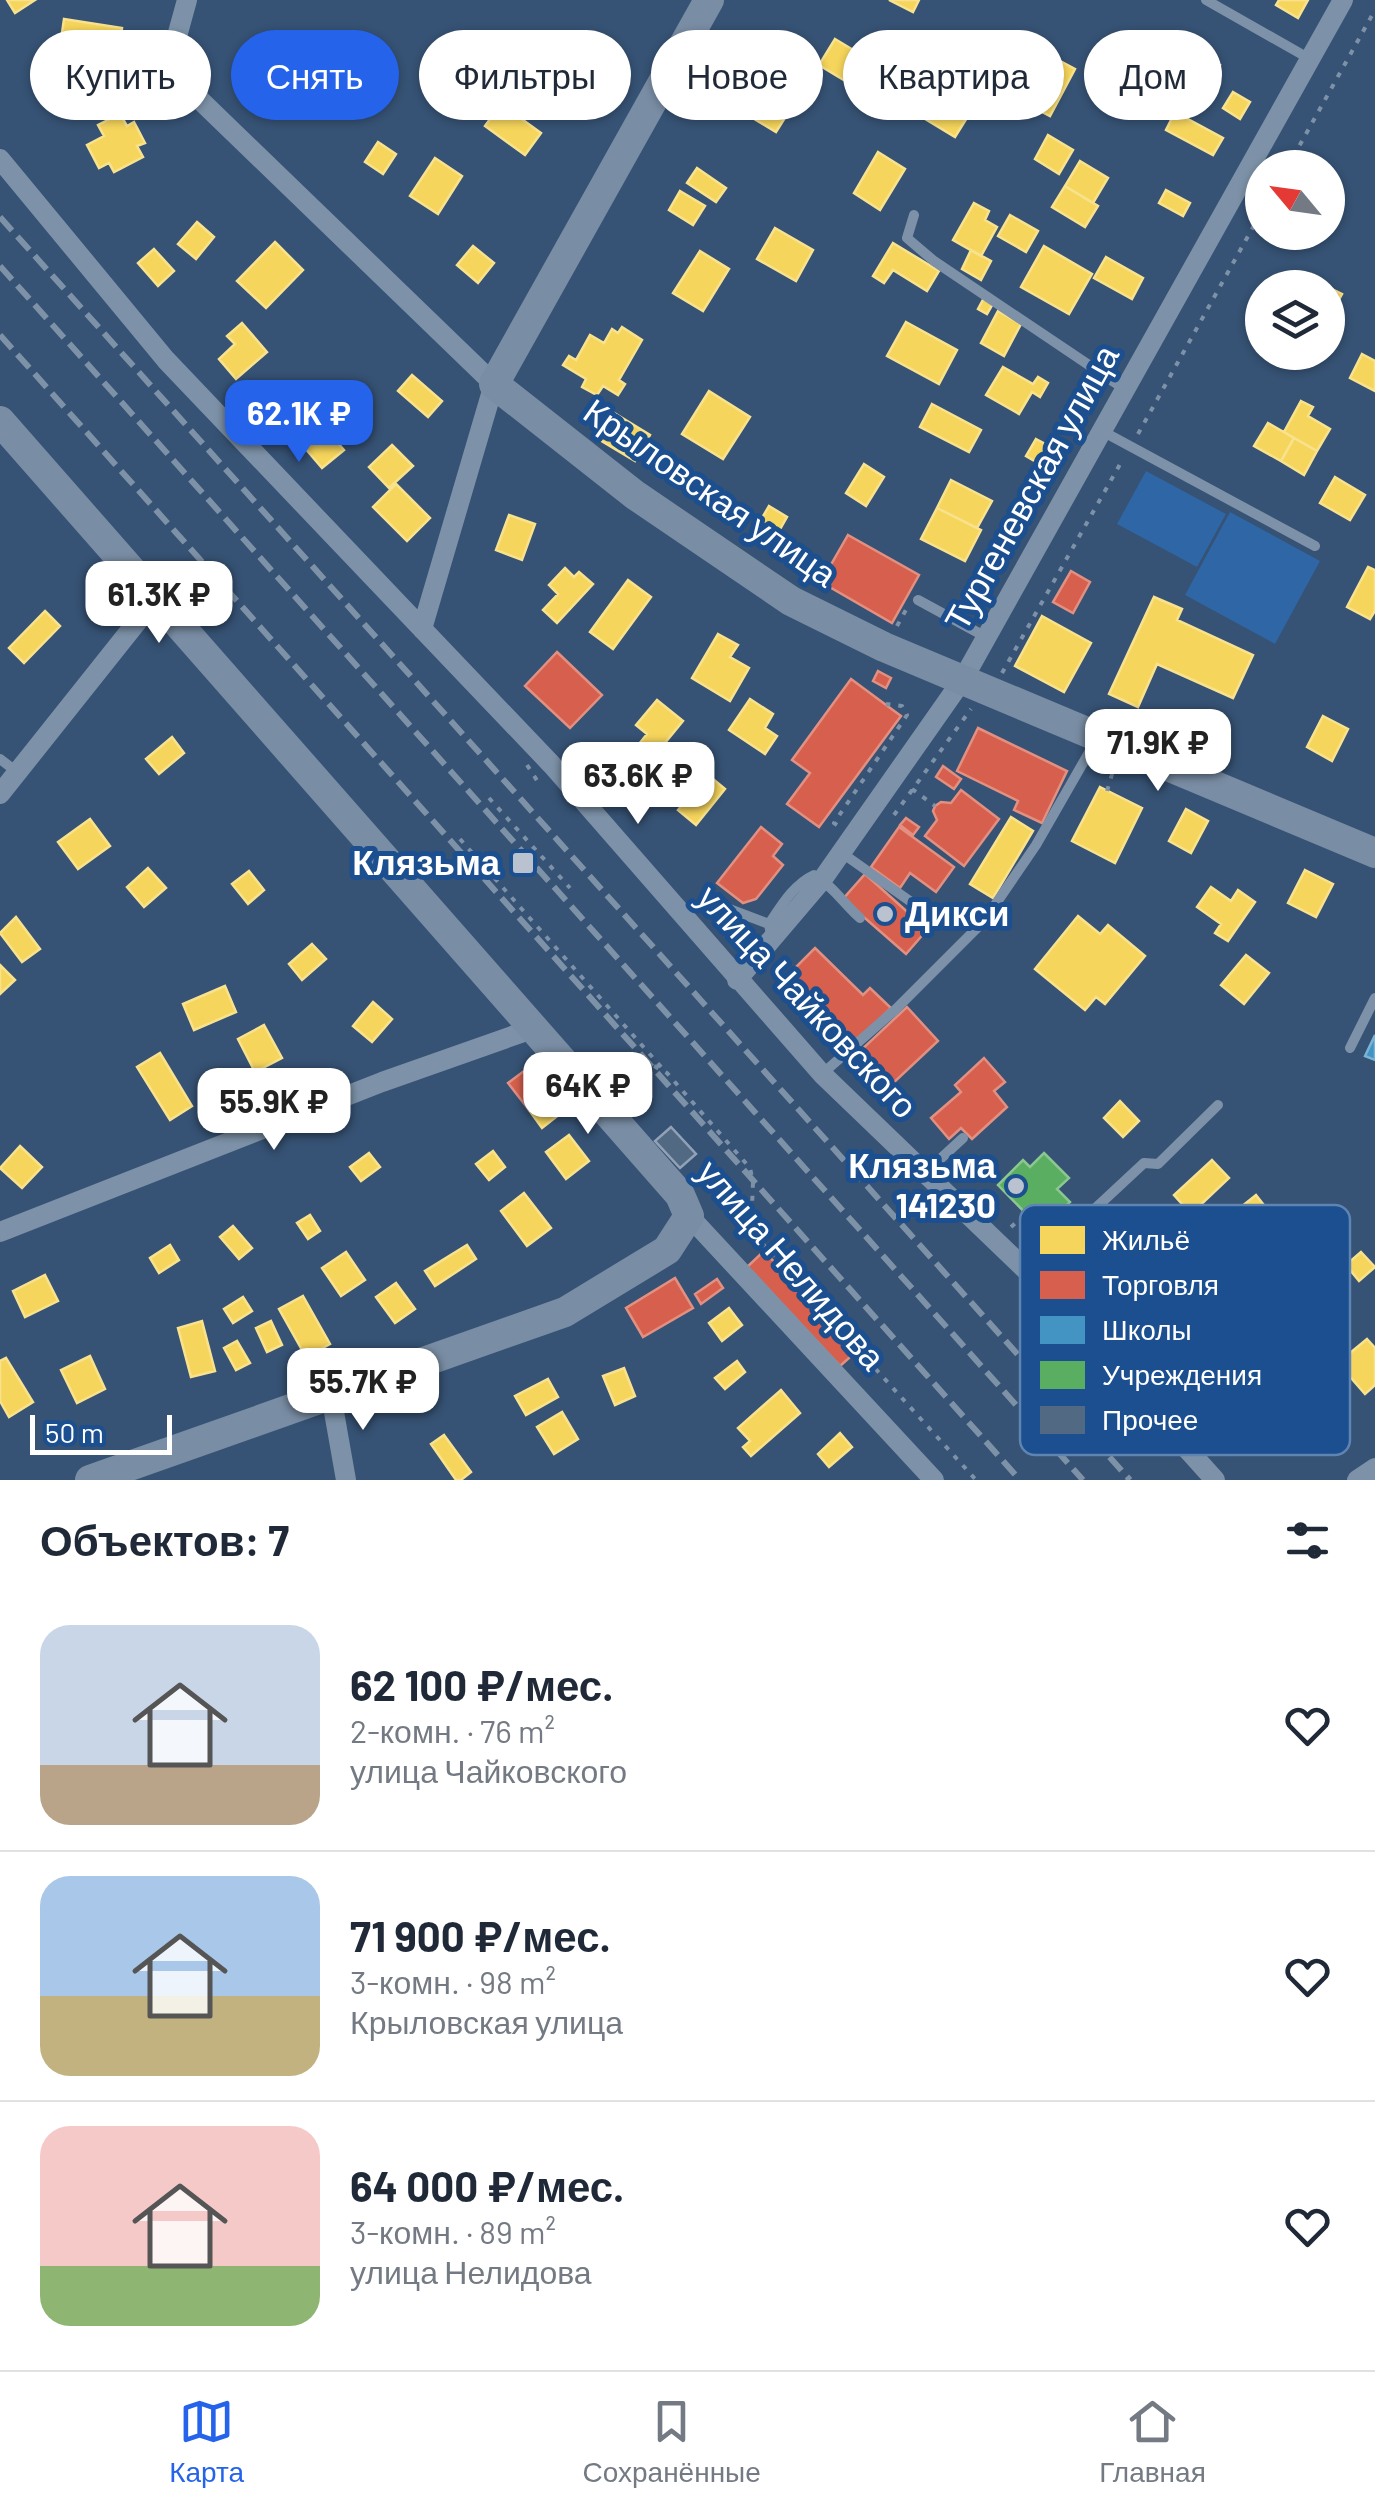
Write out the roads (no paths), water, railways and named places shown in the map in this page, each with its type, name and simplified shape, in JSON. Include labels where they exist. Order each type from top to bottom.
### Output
[{"type":"main road","points":[[494,384],[709,0]]},
{"type":"main road","name":"Крыловская улица","points":[[494,384],[635,495],[790,601],[884,647],[1375,854]]},
{"type":"main road","name":"улица Нелидова","points":[[0,421],[680,1195],[689,1216]]},
{"type":"main road","points":[[90,1480],[565,1312],[666,1250],[689,1216]]},
{"type":"street","name":"Крыловская улица","points":[[187,0],[168,69],[494,384]]},
{"type":"street","name":"Тургеневская улица","points":[[737,980],[771,931],[822,880],[964,679],[1343,0]]},
{"type":"street","name":"улица Чайковского","points":[[0,159],[166,360],[552,765],[822,1074],[1020,1264]]},
{"type":"street","points":[[422,629],[494,384]]},
{"type":"street","points":[[0,794],[8,766],[156,598]]},
{"type":"street","points":[[0,1232],[382,1082],[532,1028]]},
{"type":"street","name":"улица Нелидова","points":[[689,1216],[934,1480]]},
{"type":"street","points":[[331,1395],[346,1480]]},
{"type":"street","name":"улица Чайковского","points":[[1192,1455],[1214,1480]]},
{"type":"street","points":[[1357,1480],[1375,1468]]},
{"type":"lane","points":[[1206,0],[1310,59]]},
{"type":"lane","points":[[914,215],[907,238],[1123,388]]},
{"type":"lane","points":[[1101,430],[1315,546]]},
{"type":"lane","points":[[918,600],[986,637]]},
{"type":"lane","points":[[822,1074],[896,1009],[984,921],[1036,845],[1098,736]]},
{"type":"lane","points":[[842,853],[914,904],[984,921]]},
{"type":"lane","points":[[822,880],[860,918]]},
{"type":"lane","points":[[724,907],[771,931]]},
{"type":"lane","points":[[1350,1048],[1375,998]]},
{"type":"lane","points":[[1099,1205],[1144,1163],[1158,1164],[1218,1105]]},
{"type":"lane","points":[[925,1173],[963,1138]]},
{"type":"railway","points":[[0,217],[1020,1357]]},
{"type":"railway","points":[[0,266],[1020,1409]]},
{"type":"railway","points":[[0,335],[1020,1480]]},
{"type":"railway","points":[[1061,1455],[1083,1480]]},
{"type":"railway","points":[[1108,1455],[1130,1480]]},
{"type":"place","name":"Клязьма","points":[[523,863]]},
{"type":"place","name":"Дикси","points":[[885,914]]},
{"type":"place","name":"Клязьма 141230","points":[[1016,1186]]}]
